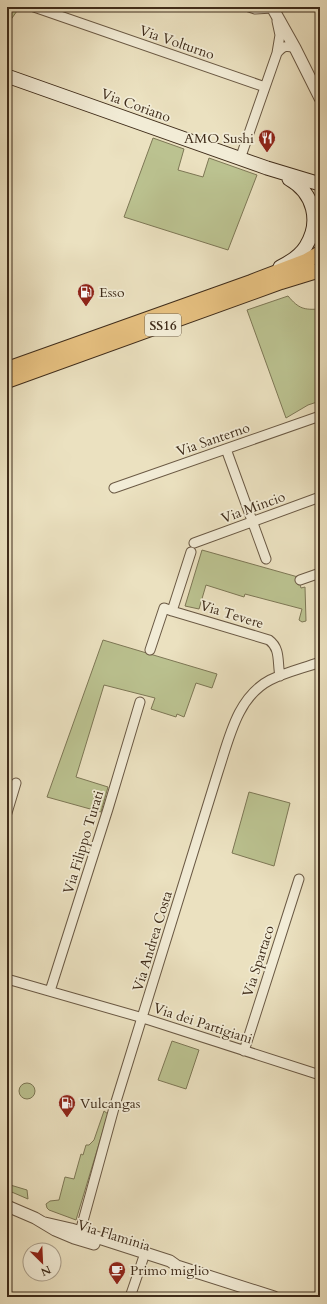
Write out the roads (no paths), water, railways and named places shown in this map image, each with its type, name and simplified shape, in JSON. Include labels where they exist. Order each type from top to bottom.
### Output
[{"type":"main road","name":"Via Coriano","points":[[7,76],[240,159],[320,184]]},
{"type":"main road","name":"Via Coriano","points":[[251,282],[298,256],[306,247],[312,235],[314,217],[310,199],[303,189],[278,172]]},
{"type":"main road","name":"Via Coriano","points":[[295,177],[320,189]]},
{"type":"main road","name":"SS16","points":[[9,367],[251,282],[306,261],[320,253]]},
{"type":"main road","name":"SS16","points":[[7,381],[281,282],[320,270]]},
{"type":"main road","points":[[7,388],[29,372]]},
{"type":"street","name":"Via Volturno","points":[[34,7],[265,87]]},
{"type":"street","points":[[249,7],[255,9],[273,7]]},
{"type":"street","points":[[240,159],[277,53],[280,35],[273,7]]},
{"type":"street","points":[[273,7],[320,98]]},
{"type":"street","points":[[277,53],[283,47],[288,45],[295,48]]},
{"type":"street","name":"Via Santerno","points":[[114,488],[320,416]]},
{"type":"street","points":[[226,449],[266,559]]},
{"type":"street","name":"Via Mincio","points":[[194,543],[320,497]]},
{"type":"street","points":[[150,650],[164,608],[172,611],[191,552]]},
{"type":"street","points":[[300,580],[320,573]]},
{"type":"street","name":"Via Tevere","points":[[172,611],[269,640],[275,644],[278,652],[278,667],[280,676]]},
{"type":"street","name":"Via Andrea Costa","points":[[80,1232],[114,1108],[211,794],[236,719],[242,708],[258,689],[269,681],[320,662]]},
{"type":"street","name":"Via Filippo Turati","points":[[50,991],[108,809],[140,702]]},
{"type":"street","points":[[7,813],[16,783]]},
{"type":"street","name":"Via Spartaco","points":[[244,1051],[299,879]]},
{"type":"street","name":"Via dei Partigiani","points":[[7,979],[143,1018],[320,1074]]},
{"type":"street","name":"Via Flaminia","points":[[7,1206],[45,1223],[80,1232],[170,1261],[177,1266],[274,1297]]},
{"type":"street","name":"Via Flaminia","points":[[45,1223],[55,1230],[74,1238],[168,1267],[177,1266]]},
{"type":"street","points":[[130,1297],[143,1259]]},
{"type":"place","name":"AMO Sushi","points":[[267,153]]},
{"type":"place","name":"Esso","points":[[86,307]]},
{"type":"place","name":"Vulcangas","points":[[67,1118]]},
{"type":"place","name":"Primo miglio","points":[[117,1285]]}]
